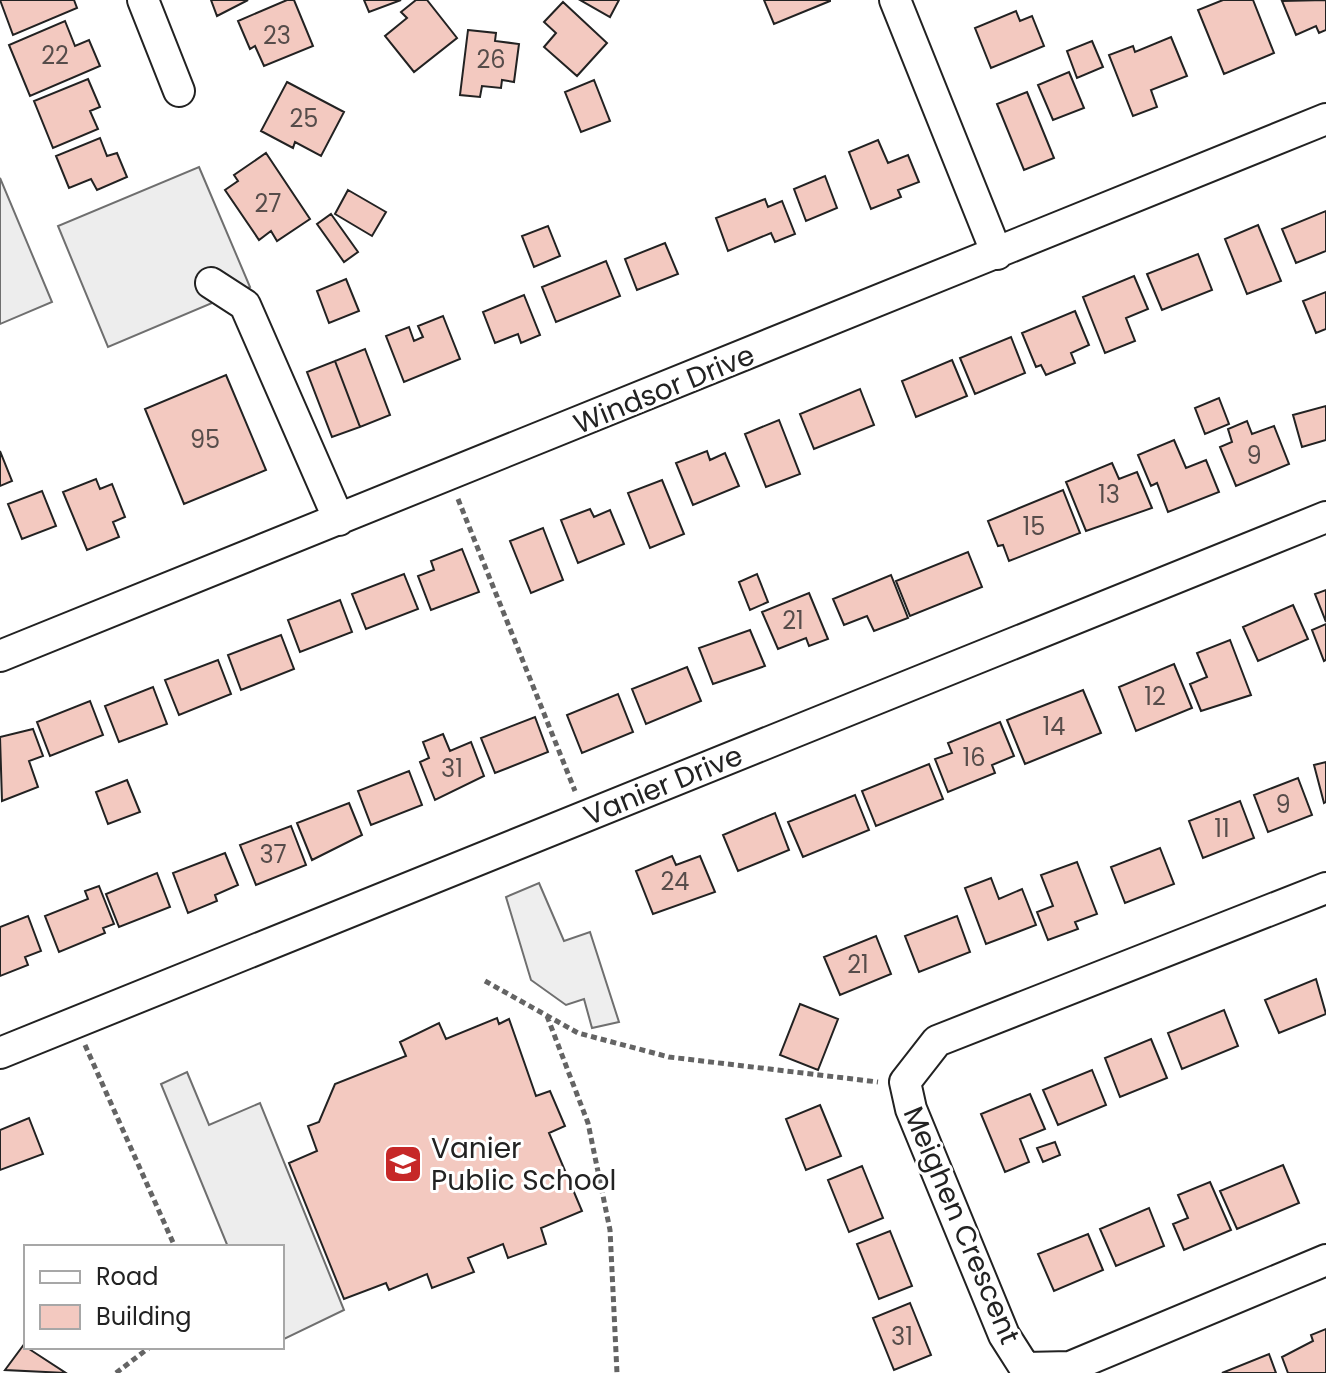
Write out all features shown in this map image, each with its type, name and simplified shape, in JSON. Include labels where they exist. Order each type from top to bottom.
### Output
[{"type":"street","points":[[143,0],[179,91]]},
{"type":"street","points":[[895,0],[997,254]]},
{"type":"street","name":"Windsor Drive","points":[[0,656],[1326,119]]},
{"type":"street","points":[[211,283],[245,305],[339,520]]},
{"type":"street","name":"Vanier Drive","points":[[0,1053],[1326,517]]},
{"type":"street","name":"Meighen Crescent","points":[[1326,888],[937,1041],[905,1082],[911,1109],[1004,1335],[1025,1368],[1070,1367],[1326,1260]]},
{"type":"path","points":[[448,476],[585,816]]},
{"type":"path","points":[[485,981],[578,1033],[669,1057],[863,1081],[905,1082]]},
{"type":"path","points":[[547,1016],[588,1123],[607,1214],[617,1373]]},
{"type":"path","points":[[75,1023],[174,1245]]},
{"type":"path","points":[[116,1373],[147,1349]]},
{"type":"shaded area","points":[[199,167],[250,287],[108,347],[58,226]]},
{"type":"shaded area","points":[[0,178],[52,302],[0,324]]},
{"type":"shaded area","points":[[539,883],[564,941],[590,932],[619,1022],[592,1028],[584,999],[566,1005],[531,980],[506,897]]},
{"type":"shaded area","points":[[187,1072],[209,1125],[260,1103],[344,1310],[284,1339],[284,1245],[227,1245],[161,1084]]},
{"type":"building","points":[[0,0],[74,0],[77,8],[13,35]]},
{"type":"building","points":[[211,0],[248,0],[217,16]]},
{"type":"building","points":[[287,0],[294,0],[313,46],[264,66],[255,46],[250,49],[238,21]]},
{"type":"building","points":[[364,0],[401,0],[369,12]]},
{"type":"building","points":[[416,0],[427,0],[457,38],[414,72],[385,36],[407,18],[401,12]]},
{"type":"building","points":[[580,0],[619,0],[610,17]]},
{"type":"building","points":[[764,0],[830,0],[830,1],[774,24]]},
{"type":"building","points":[[1223,0],[1253,0],[1274,53],[1224,74],[1198,10]]},
{"type":"building","points":[[1326,0],[1326,30],[1319,33],[1316,26],[1296,35],[1282,1]]},
{"type":"building","points":[[563,2],[607,43],[577,76],[544,47],[556,33],[544,22]]},
{"type":"building","points":[[1016,11],[1020,21],[1032,16],[1044,46],[991,68],[975,28]]},
{"type":"building","points":[[65,21],[75,46],[89,40],[100,66],[30,96],[9,45]]},
{"type":"building","points":[[468,30],[496,33],[495,41],[519,44],[514,82],[502,80],[501,88],[482,86],[480,97],[460,95]]},
{"type":"building","points":[[1171,37],[1187,76],[1151,90],[1157,107],[1133,116],[1109,55],[1133,46],[1135,52]]},
{"type":"building","points":[[1092,41],[1103,67],[1077,78],[1067,51]]},
{"type":"building","points":[[1069,72],[1084,108],[1053,120],[1038,85]]},
{"type":"building","points":[[88,79],[100,107],[90,111],[98,129],[53,148],[34,101]]},
{"type":"building","points":[[594,80],[610,121],[581,132],[565,92]]},
{"type":"building","points":[[287,82],[344,112],[321,156],[295,142],[293,148],[261,131]]},
{"type":"building","points":[[1027,92],[1054,158],[1024,170],[997,104]]},
{"type":"building","points":[[100,138],[107,156],[117,153],[127,177],[97,190],[91,179],[69,188],[56,156]]},
{"type":"building","points":[[878,140],[888,163],[908,155],[919,182],[898,190],[901,197],[871,209],[849,152]]},
{"type":"building","points":[[266,153],[310,219],[277,241],[271,231],[259,240],[225,190],[238,181],[234,175]]},
{"type":"building","points":[[825,176],[837,208],[806,221],[794,189]]},
{"type":"building","points":[[348,190],[386,212],[372,236],[335,214]]},
{"type":"building","points":[[765,199],[768,207],[782,201],[795,234],[775,242],[771,233],[728,251],[716,218]]},
{"type":"building","points":[[1326,211],[1326,251],[1296,263],[1282,229]]},
{"type":"building","points":[[331,214],[358,252],[344,262],[317,224]]},
{"type":"building","points":[[1258,225],[1281,281],[1247,294],[1225,239]]},
{"type":"building","points":[[548,226],[560,256],[534,267],[522,236]]},
{"type":"building","points":[[665,243],[678,274],[637,290],[625,259]]},
{"type":"building","points":[[1198,254],[1212,290],[1162,310],[1147,274]]},
{"type":"building","points":[[606,261],[620,296],[556,322],[542,287]]},
{"type":"building","points":[[1134,276],[1148,309],[1126,318],[1135,341],[1105,353],[1083,297]]},
{"type":"building","points":[[346,279],[359,311],[329,323],[317,291]]},
{"type":"building","points":[[1326,292],[1326,329],[1316,333],[1303,301]]},
{"type":"building","points":[[524,295],[540,335],[521,343],[518,334],[495,343],[483,312]]},
{"type":"building","points":[[1075,311],[1089,345],[1071,353],[1075,363],[1046,375],[1041,365],[1036,367],[1022,333]]},
{"type":"building","points":[[443,316],[460,359],[404,382],[386,336],[409,327],[414,341],[423,337],[418,326]]},
{"type":"building","points":[[1011,337],[1025,373],[975,394],[960,358]]},
{"type":"building","points":[[365,349],[390,415],[360,427],[335,361]]},
{"type":"building","points":[[952,360],[967,396],[916,417],[902,381]]},
{"type":"building","points":[[335,361],[360,427],[332,437],[307,372]]},
{"type":"building","points":[[226,375],[266,470],[184,504],[145,409]]},
{"type":"building","points":[[860,389],[874,425],[814,449],[800,414]]},
{"type":"building","points":[[1219,398],[1229,424],[1205,434],[1195,408]]},
{"type":"building","points":[[1326,406],[1326,440],[1302,447],[1293,415]]},
{"type":"building","points":[[779,420],[800,474],[766,487],[745,434]]},
{"type":"building","points":[[1247,421],[1252,434],[1274,426],[1289,464],[1236,486],[1220,447],[1232,442],[1228,429]]},
{"type":"building","points":[[1174,440],[1186,468],[1206,460],[1219,492],[1168,512],[1157,483],[1151,486],[1138,455]]},
{"type":"building","points":[[0,451],[12,481],[0,486]]},
{"type":"building","points":[[707,451],[710,460],[725,453],[739,486],[693,505],[676,463]]},
{"type":"building","points":[[1112,463],[1119,479],[1137,472],[1152,508],[1086,531],[1066,482]]},
{"type":"building","points":[[96,479],[100,489],[112,484],[125,517],[113,522],[119,537],[87,550],[63,492]]},
{"type":"building","points":[[662,480],[684,534],[650,548],[628,493]]},
{"type":"building","points":[[1063,490],[1080,533],[1009,561],[1003,545],[998,546],[988,521]]},
{"type":"building","points":[[42,491],[56,526],[22,539],[8,504]]},
{"type":"building","points":[[590,509],[594,517],[610,510],[624,544],[578,563],[561,520]]},
{"type":"building","points":[[543,528],[563,580],[531,593],[510,541]]},
{"type":"building","points":[[462,549],[479,592],[431,610],[418,576],[434,570],[431,561]]},
{"type":"building","points":[[968,552],[982,587],[910,616],[896,581]]},
{"type":"building","points":[[404,574],[418,609],[366,629],[352,594]]},
{"type":"building","points":[[757,574],[768,602],[750,610],[739,582]]},
{"type":"building","points":[[891,575],[908,618],[874,631],[867,616],[844,625],[833,599]]},
{"type":"building","points":[[1326,590],[1326,622],[1315,594]]},
{"type":"building","points":[[809,593],[828,639],[809,646],[806,638],[778,649],[762,612]]},
{"type":"building","points":[[340,600],[352,632],[300,652],[288,620]]},
{"type":"building","points":[[1293,605],[1308,639],[1258,661],[1243,627]]},
{"type":"building","points":[[1326,624],[1326,660],[1324,661],[1312,630]]},
{"type":"building","points":[[750,630],[765,666],[713,684],[699,648]]},
{"type":"building","points":[[281,635],[294,669],[241,690],[228,655]]},
{"type":"building","points":[[1230,640],[1251,695],[1201,711],[1190,684],[1207,677],[1197,653]]},
{"type":"building","points":[[218,660],[231,694],[179,715],[165,680]]},
{"type":"building","points":[[1174,664],[1192,708],[1136,731],[1119,687]]},
{"type":"building","points":[[687,667],[701,701],[646,724],[632,689]]},
{"type":"building","points":[[153,687],[167,724],[119,742],[105,706]]},
{"type":"building","points":[[1083,690],[1101,733],[1025,764],[1007,720]]},
{"type":"building","points":[[618,694],[633,732],[582,753],[567,715]]},
{"type":"building","points":[[90,701],[103,735],[50,756],[37,722]]},
{"type":"building","points":[[535,717],[548,752],[495,773],[481,738]]},
{"type":"building","points":[[1000,722],[1014,756],[992,765],[995,773],[948,792],[935,759],[952,753],[948,743]]},
{"type":"building","points":[[33,729],[43,756],[29,761],[38,787],[2,801],[0,737]]},
{"type":"building","points":[[443,734],[450,751],[471,742],[484,776],[435,800],[420,762],[429,758],[423,742]]},
{"type":"building","points":[[1326,762],[1326,802],[1324,803],[1314,765]]},
{"type":"building","points":[[929,764],[943,799],[876,826],[862,791]]},
{"type":"building","points":[[409,771],[422,805],[371,825],[358,791]]},
{"type":"building","points":[[1298,778],[1312,815],[1268,832],[1254,795]]},
{"type":"building","points":[[127,780],[140,812],[108,824],[96,792]]},
{"type":"building","points":[[855,795],[869,830],[803,857],[788,822]]},
{"type":"building","points":[[1240,801],[1254,838],[1203,858],[1189,821]]},
{"type":"building","points":[[349,803],[362,835],[312,860],[297,823]]},
{"type":"building","points":[[775,813],[789,850],[738,871],[723,835]]},
{"type":"building","points":[[291,826],[306,865],[256,885],[240,845]]},
{"type":"building","points":[[1160,848],[1174,884],[1125,903],[1111,867]]},
{"type":"building","points":[[225,853],[238,885],[215,895],[217,901],[188,913],[173,873]]},
{"type":"building","points":[[672,856],[676,865],[700,856],[715,892],[653,914],[636,871]]},
{"type":"building","points":[[1077,862],[1097,914],[1075,922],[1078,929],[1048,940],[1037,912],[1053,906],[1041,875]]},
{"type":"building","points":[[157,873],[170,907],[119,927],[106,894]]},
{"type":"building","points":[[991,878],[999,899],[1022,889],[1036,925],[986,944],[965,888]]},
{"type":"building","points":[[99,886],[114,924],[103,928],[105,933],[59,952],[45,916],[88,899],[85,891]]},
{"type":"building","points":[[28,916],[41,951],[25,957],[28,965],[0,976],[0,927]]},
{"type":"building","points":[[957,916],[970,952],[919,972],[905,936]]},
{"type":"building","points":[[876,936],[891,974],[840,995],[824,957]]},
{"type":"building","points":[[1316,979],[1326,1014],[1279,1033],[1265,1000]]},
{"type":"building","points":[[800,1004],[838,1019],[818,1070],[780,1055]]},
{"type":"building","points":[[1224,1010],[1238,1046],[1182,1069],[1168,1033]]},
{"type":"building","points":[[497,1018],[499,1024],[509,1019],[536,1096],[550,1091],[565,1126],[549,1133],[582,1211],[541,1228],[546,1244],[508,1258],[503,1244],[468,1258],[474,1272],[432,1288],[427,1274],[389,1290],[386,1283],[344,1299],[289,1163],[317,1151],[308,1126],[319,1122],[335,1084],[406,1056],[400,1042],[439,1023],[446,1039]]},
{"type":"building","points":[[1151,1039],[1167,1078],[1120,1097],[1105,1058]]},
{"type":"building","points":[[1092,1070],[1106,1105],[1058,1125],[1043,1090]]},
{"type":"building","points":[[1030,1094],[1045,1129],[1020,1139],[1029,1162],[1005,1172],[981,1114]]},
{"type":"building","points":[[820,1105],[841,1156],[806,1170],[786,1119]]},
{"type":"building","points":[[29,1118],[43,1154],[0,1170],[0,1130]]},
{"type":"building","points":[[1055,1142],[1060,1155],[1043,1162],[1037,1148]]},
{"type":"building","points":[[1283,1165],[1299,1203],[1237,1229],[1220,1191]]},
{"type":"building","points":[[862,1166],[883,1218],[849,1232],[828,1180]]},
{"type":"building","points":[[1210,1182],[1231,1230],[1184,1250],[1173,1224],[1188,1218],[1178,1195]]},
{"type":"building","points":[[1149,1208],[1164,1246],[1116,1266],[1100,1229]]},
{"type":"building","points":[[890,1231],[912,1286],[879,1299],[857,1244]]},
{"type":"building","points":[[1088,1234],[1103,1270],[1054,1291],[1038,1254]]},
{"type":"building","points":[[910,1303],[931,1355],[894,1370],[873,1318]]},
{"type":"building","points":[[1326,1329],[1326,1373],[1288,1373],[1282,1357],[1313,1341],[1311,1335]]},
{"type":"building","points":[[24,1344],[24,1349],[29,1349],[66,1373],[5,1370]]},
{"type":"building","points":[[1269,1354],[1276,1373],[1222,1373]]},
{"type":"place","name":"Vanier Public School","points":[[403,1164]]}]
